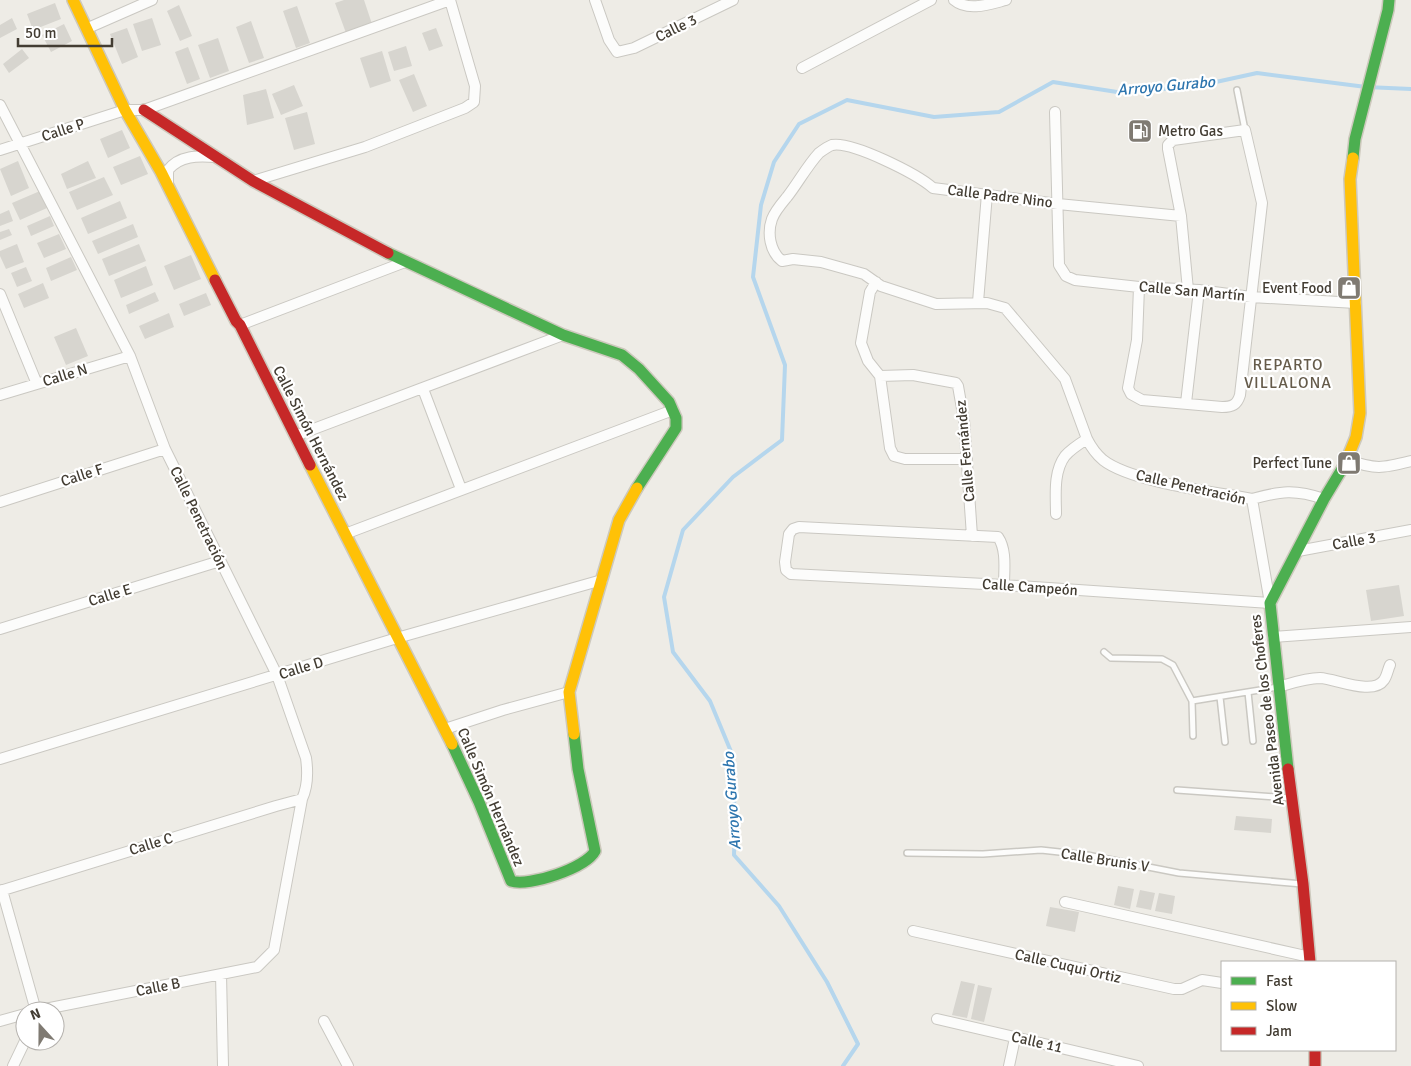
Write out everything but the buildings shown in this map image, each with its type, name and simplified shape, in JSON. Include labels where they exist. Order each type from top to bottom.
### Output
[{"type":"street","name":"Calle Simón Hernández","points":[[73,0],[88,28],[125,110],[168,185],[445,729],[479,802],[509,876],[514,883],[533,881],[566,870],[583,863],[595,853],[596,849],[578,769],[569,692]]},
{"type":"street","points":[[88,28],[152,0]]},
{"type":"street","points":[[253,181],[364,148],[465,108],[474,102],[475,86],[450,0]]},
{"type":"street","name":"Calle P","points":[[0,150],[125,110],[144,110],[450,0]]},
{"type":"street","name":"Calle 3","points":[[595,0],[609,40],[617,52],[634,48],[733,0]]},
{"type":"street","points":[[802,68],[931,0]]},
{"type":"street","points":[[954,0],[960,5],[977,7],[1006,0]]},
{"type":"street","name":"Avenida Paseo de los Choferes","points":[[1310,960],[1303,884],[1278,687],[1270,603],[1324,499],[1348,460],[1356,437],[1360,413],[1350,179],[1355,139],[1389,0]]},
{"type":"street","name":"Calle Penetración","points":[[0,105],[130,356],[165,449],[277,675],[306,758],[307,782],[302,799],[274,950]]},
{"type":"street","points":[[144,110],[253,181],[405,262],[563,335],[622,355],[653,383],[673,410],[676,428],[631,496],[619,520],[569,692],[502,710],[445,729]]},
{"type":"street","points":[[1055,112],[1058,204]]},
{"type":"street","points":[[1139,287],[1137,340],[1128,388],[1131,394],[1142,400],[1222,408],[1229,407],[1238,401],[1262,203],[1244,130],[1170,142],[1168,149],[1181,216],[1188,290]]},
{"type":"street","name":"Calle Padre Nino","points":[[794,259],[782,261],[775,255],[770,232],[773,217],[818,154],[831,146],[849,146],[888,162],[926,181],[933,188],[1058,204],[1181,216]]},
{"type":"street","points":[[168,185],[168,170],[177,162],[192,156],[216,157]]},
{"type":"street","points":[[978,302],[987,194]]},
{"type":"street","name":"Calle San Martín","points":[[1058,204],[1061,271],[1066,276],[1075,280],[1139,287],[1199,290],[1251,297],[1356,303]]},
{"type":"street","name":"Calle Penetración","points":[[794,259],[821,262],[864,274],[881,286],[936,304],[978,302],[1005,308],[1065,379],[1087,439],[1092,448],[1104,461],[1132,474],[1160,482],[1252,499],[1270,603]]},
{"type":"street","points":[[240,325],[405,262]]},
{"type":"street","points":[[876,282],[870,292],[861,343],[868,361],[880,376],[890,448],[894,456],[905,459],[967,459]]},
{"type":"street","points":[[1186,403],[1199,290]]},
{"type":"street","points":[[0,294],[37,384]]},
{"type":"street","points":[[295,436],[563,335]]},
{"type":"street","name":"Calle N","points":[[0,395],[130,356]]},
{"type":"street","name":"Calle Fernández","points":[[880,376],[913,375],[956,383],[960,389],[972,536]]},
{"type":"street","points":[[423,389],[461,489]]},
{"type":"street","points":[[345,534],[673,410]]},
{"type":"street","points":[[1056,514],[1057,486],[1061,464],[1065,456],[1087,439]]},
{"type":"street","name":"Calle F","points":[[0,502],[165,449]]},
{"type":"street","points":[[1348,460],[1382,468],[1411,461]]},
{"type":"street","points":[[1252,499],[1286,491],[1305,493],[1324,499]]},
{"type":"street","name":"Calle Campeón","points":[[972,536],[808,528],[793,529],[788,534],[786,570],[791,574],[1004,585],[1270,603]]},
{"type":"street","name":"Calle 3","points":[[1298,551],[1411,530]]},
{"type":"street","points":[[972,536],[998,537],[1002,543],[1004,585]]},
{"type":"street","name":"Calle E","points":[[0,629],[220,561]]},
{"type":"street","name":"Calle D","points":[[0,759],[398,638],[602,580]]},
{"type":"street","points":[[1273,637],[1411,627]]},
{"type":"street","points":[[1278,687],[1299,681],[1322,678],[1370,687],[1384,680],[1390,665]]},
{"type":"street","name":"Calle C","points":[[1,891],[302,799]]},
{"type":"street","points":[[1,891],[32,1001]]},
{"type":"street","points":[[1065,902],[1310,960]]},
{"type":"street","name":"Calle Cuqui Ortiz","points":[[913,931],[1174,989],[1182,989],[1202,980],[1221,983]]},
{"type":"street","name":"Calle B","points":[[65,1005],[257,967],[274,950]]},
{"type":"street","points":[[221,974],[223,1066]]},
{"type":"street","points":[[0,1021],[15,1017]]},
{"type":"street","name":"Calle 11","points":[[936,1019],[1109,1062],[1138,1066]]},
{"type":"street","points":[[324,1021],[348,1066]]},
{"type":"street","points":[[1008,1066],[1015,1038]]},
{"type":"street","points":[[13,1066],[20,1051]]},
{"type":"street","points":[[1314,1051],[1315,1066]]},
{"type":"lane","points":[[1237,90],[1244,130]]},
{"type":"lane","points":[[1104,652],[1111,658],[1162,659],[1173,665],[1192,702],[1193,736]]},
{"type":"lane","points":[[1192,702],[1278,687]]},
{"type":"lane","points":[[1248,692],[1253,741]]},
{"type":"lane","points":[[1220,697],[1225,742]]},
{"type":"lane","points":[[1177,790],[1292,798]]},
{"type":"lane","name":"Calle Brunis V","points":[[907,853],[983,854],[1040,850],[1087,855],[1179,873],[1303,884]]},
{"type":"waterway","name":"Arroyo Gurabo","points":[[843,1066],[858,1044],[827,982],[779,906],[734,855],[735,818],[732,754],[710,701],[673,652],[664,597],[683,530],[733,477],[782,440],[785,365],[753,277],[761,205],[774,162],[799,124],[847,100],[934,117],[999,112],[1053,82],[1117,92],[1193,87],[1257,73],[1366,87],[1411,89]]},
{"type":"traffic: fast","points":[[1353,158],[1355,139],[1389,0]]},
{"type":"traffic: fast","points":[[388,253],[563,335],[622,355],[639,369],[669,402],[676,418],[676,428],[637,488]]},
{"type":"traffic: fast","points":[[1288,769],[1270,603],[1324,499],[1345,464]]},
{"type":"traffic: fast","points":[[452,744],[479,802],[511,881],[519,882],[543,879],[569,870],[581,864],[595,851],[578,769],[574,734]]},
{"type":"traffic: slow","points":[[73,0],[125,110],[161,172],[215,280]]},
{"type":"traffic: slow","points":[[1345,464],[1356,437],[1360,413],[1350,179],[1353,158]]},
{"type":"traffic: slow","points":[[310,465],[452,744]]},
{"type":"traffic: slow","points":[[574,734],[569,692],[619,520],[637,488]]},
{"type":"traffic: jam","points":[[144,110],[253,181],[388,253]]},
{"type":"traffic: jam","points":[[215,280],[236,321],[240,325],[310,465]]},
{"type":"traffic: jam","points":[[1288,769],[1303,884],[1310,961]]},
{"type":"traffic: jam","points":[[1315,1051],[1315,1066]]},
{"type":"place","name":"Metro Gas","points":[[1140,131]]},
{"type":"place","name":"Event Food","points":[[1349,288]]},
{"type":"place","name":"Perfect Tune","points":[[1349,463]]},
{"type":"district","name":"REPARTO VILLALONA","points":[[1288,374]]}]
